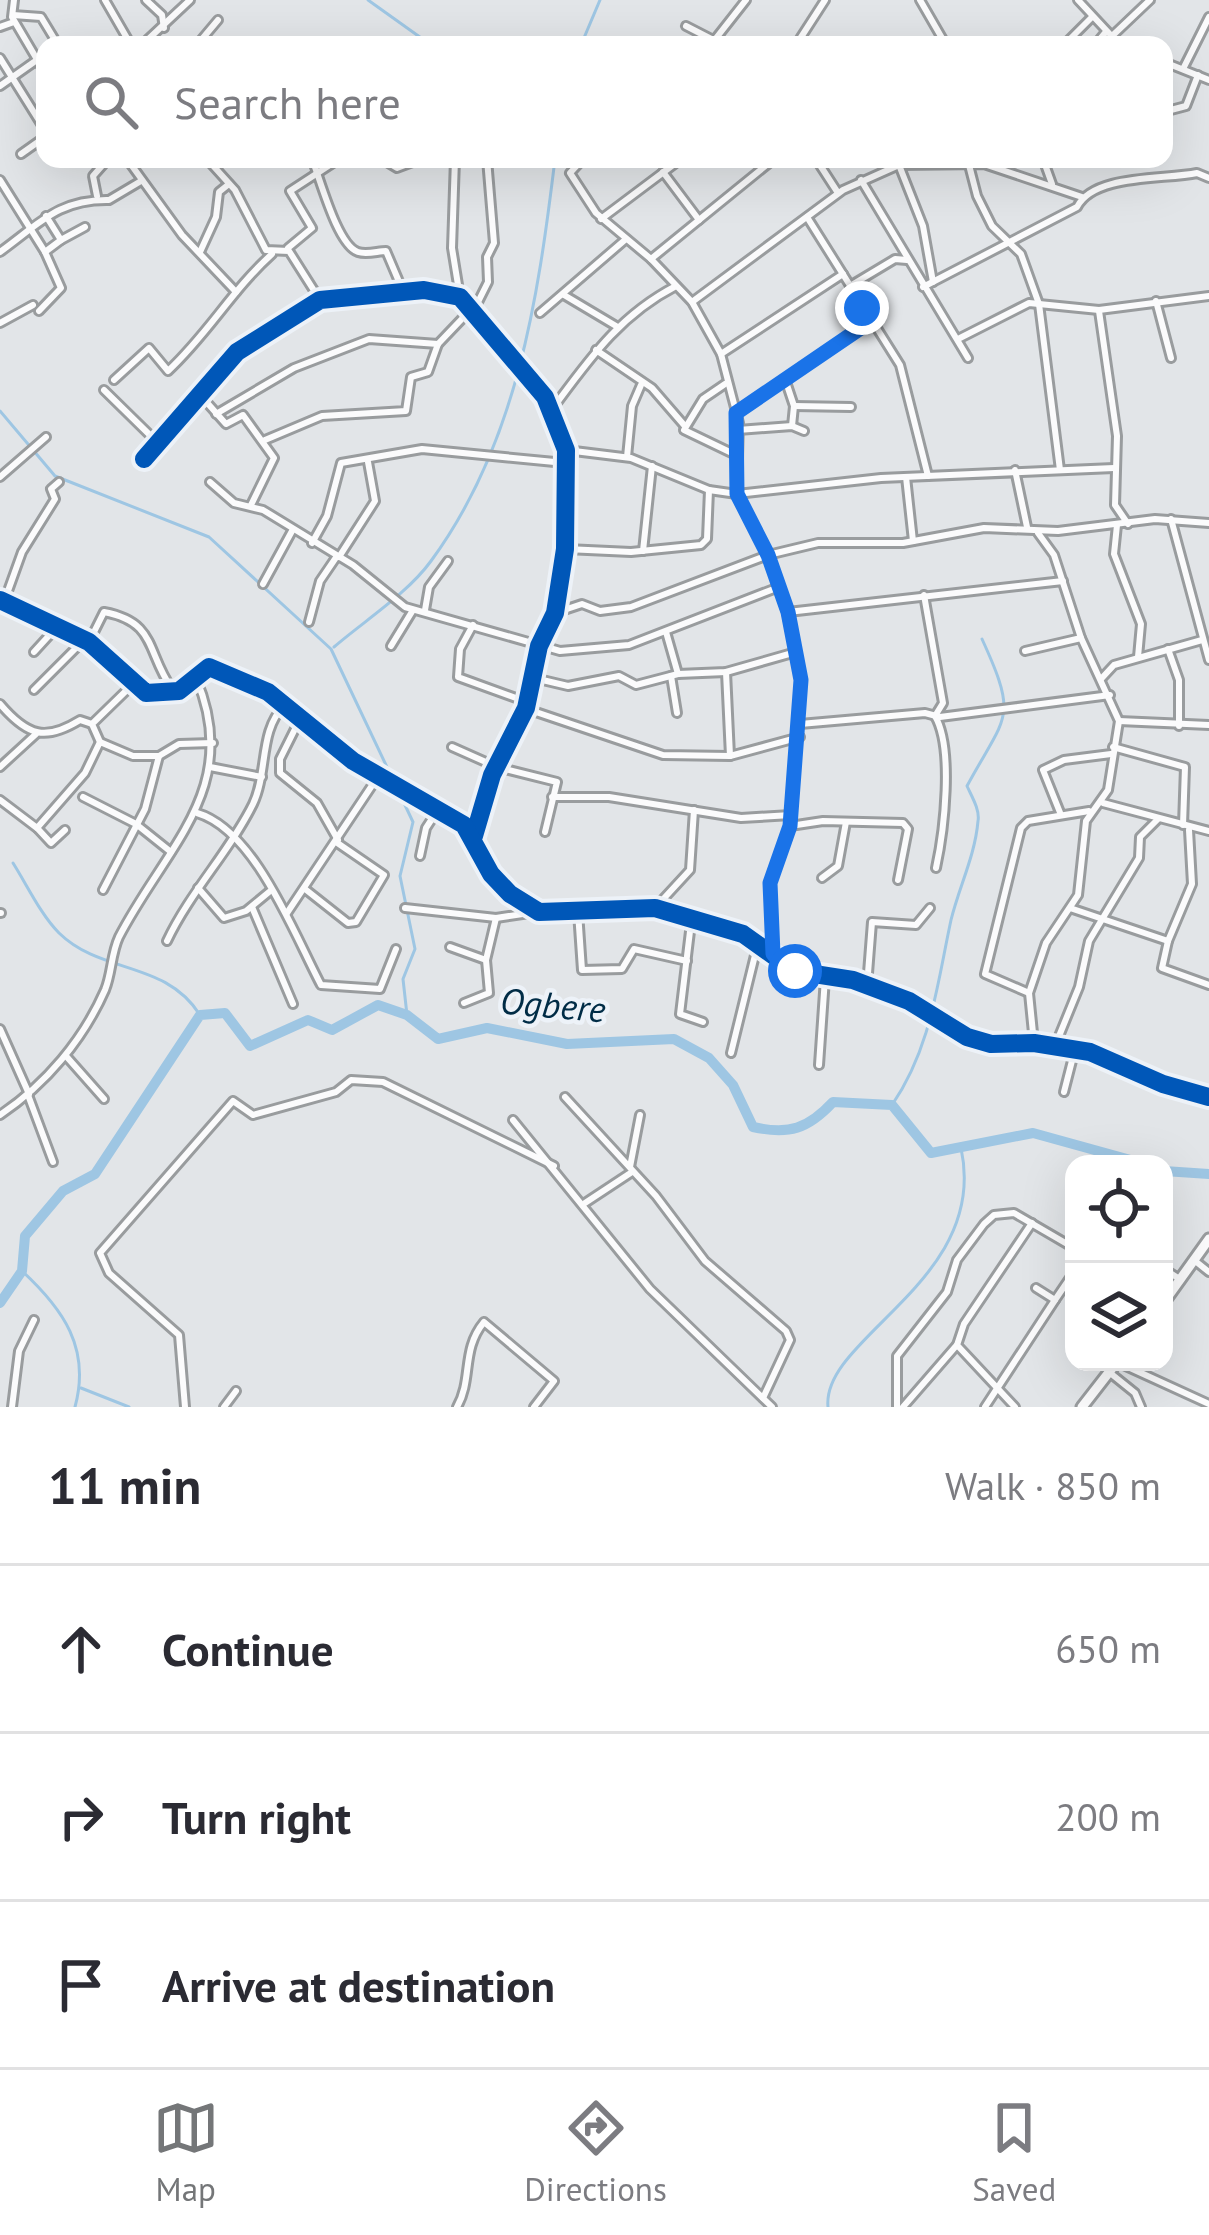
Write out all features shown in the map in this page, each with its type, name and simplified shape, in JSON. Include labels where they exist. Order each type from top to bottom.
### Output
[{"type":"main road","points":[[1173,1290],[1209,1239]]},
{"type":"main road","points":[[1082,1407],[1109,1372]]},
{"type":"street","points":[[0,86],[34,62],[14,18],[14,0]]},
{"type":"street","points":[[104,0],[126,36]]},
{"type":"street","points":[[146,0],[162,15],[164,28]]},
{"type":"street","points":[[154,36],[190,0]]},
{"type":"street","points":[[718,36],[746,0]]},
{"type":"street","points":[[802,36],[825,0]]},
{"type":"street","points":[[920,0],[941,36]]},
{"type":"street","points":[[1078,0],[1108,36],[1150,0]]},
{"type":"street","points":[[0,27],[14,18],[40,17],[52,36]]},
{"type":"street","points":[[1183,69],[1209,17]]},
{"type":"street","points":[[1073,36],[1091,18]]},
{"type":"street","points":[[207,36],[218,20]]},
{"type":"street","points":[[686,26],[703,36]]},
{"type":"street","points":[[0,58],[36,120]]},
{"type":"street","points":[[1173,65],[1209,80]]},
{"type":"street","points":[[1173,110],[1186,106],[1198,75]]},
{"type":"street","points":[[21,154],[36,142]]},
{"type":"street","points":[[97,196],[93,176],[100,168]]},
{"type":"street","points":[[133,168],[236,292]]},
{"type":"street","points":[[215,168],[272,254]]},
{"type":"street","points":[[316,168],[323,198],[349,246],[358,252],[386,251],[403,290]]},
{"type":"street","points":[[114,380],[149,348],[168,370],[204,338],[236,292],[272,254],[312,228],[290,190],[322,168]]},
{"type":"street","points":[[455,168],[452,248],[460,297],[545,398],[566,450],[565,549],[555,613],[539,646],[526,705],[497,767],[474,836]]},
{"type":"street","points":[[265,440],[322,416],[406,411],[411,377],[428,372],[439,344],[488,282],[487,257],[494,243],[488,168]]},
{"type":"street","points":[[576,168],[570,176],[602,219],[651,259],[692,302],[721,354],[738,430],[737,494],[768,555],[788,612],[796,652],[800,737],[790,826],[770,883],[773,954]]},
{"type":"street","points":[[602,219],[668,168]]},
{"type":"street","points":[[651,259],[763,168]]},
{"type":"street","points":[[822,168],[838,193]]},
{"type":"street","points":[[692,302],[838,193],[892,168]]},
{"type":"street","points":[[900,168],[923,226],[932,282]]},
{"type":"street","points":[[973,168],[992,226],[1012,242],[1039,304],[1060,470]]},
{"type":"street","points":[[1005,168],[1082,196]]},
{"type":"street","points":[[1046,168],[1052,184]]},
{"type":"street","points":[[663,172],[699,220]]},
{"type":"street","points":[[923,287],[1077,207],[1082,196],[1108,184],[1197,173],[1209,178]]},
{"type":"street","points":[[862,180],[968,358]]},
{"type":"street","points":[[0,181],[30,224],[61,288],[36,308],[0,322]]},
{"type":"street","points":[[0,252],[46,215],[97,196],[109,200],[141,181]]},
{"type":"street","points":[[200,252],[216,217],[219,192],[229,184]]},
{"type":"street","points":[[46,215],[61,240]]},
{"type":"street","points":[[807,217],[901,365],[928,476]]},
{"type":"street","points":[[45,252],[85,227]]},
{"type":"street","points":[[540,313],[626,239]]},
{"type":"street","points":[[284,250],[293,255],[320,300]]},
{"type":"street","points":[[850,286],[895,259],[907,260]]},
{"type":"street","points":[[721,354],[843,274]]},
{"type":"street","points":[[550,412],[616,326],[677,285]]},
{"type":"street","points":[[144,459],[237,352],[320,300],[403,290],[460,297]]},
{"type":"street","points":[[564,295],[616,326]]},
{"type":"street","points":[[960,338],[1021,306],[1099,310],[1209,296]]},
{"type":"street","points":[[1156,301],[1171,358]]},
{"type":"street","points":[[1099,310],[1117,436],[1115,505],[1128,524]]},
{"type":"street","points":[[736,413],[871,321]]},
{"type":"street","points":[[216,414],[294,368],[369,339],[439,344]]},
{"type":"street","points":[[596,350],[621,364],[640,385],[652,388],[689,436],[736,455]]},
{"type":"street","points":[[785,380],[794,406],[791,426]]},
{"type":"street","points":[[684,425],[707,394],[726,384]]},
{"type":"street","points":[[627,458],[632,406],[640,385]]},
{"type":"street","points":[[104,390],[158,443]]},
{"type":"street","points":[[202,397],[226,424],[243,415],[265,440],[275,463],[251,506]]},
{"type":"street","points":[[794,406],[851,407]]},
{"type":"street","points":[[738,430],[791,426],[804,431]]},
{"type":"street","points":[[0,477],[46,437]]},
{"type":"street","points":[[312,543],[327,516],[338,466],[422,449],[565,463]]},
{"type":"street","points":[[566,450],[627,458],[709,490],[737,494],[906,477],[1114,468]]},
{"type":"street","points":[[309,622],[320,581],[374,501],[368,462]]},
{"type":"street","points":[[643,551],[652,466]]},
{"type":"street","points":[[1015,470],[1027,527]]},
{"type":"street","points":[[906,477],[914,541]]},
{"type":"street","points":[[59,482],[52,489],[55,500],[22,552],[1,601],[86,641],[146,694],[174,691],[209,667],[219,667],[284,706],[379,775],[440,808],[474,836],[491,874],[510,894],[539,911]]},
{"type":"street","points":[[210,482],[234,503],[251,506],[338,557],[413,610],[539,646],[592,652],[665,632],[779,587]]},
{"type":"street","points":[[565,549],[643,551],[705,543],[709,490]]},
{"type":"street","points":[[555,613],[565,606],[582,604],[600,611],[670,596],[768,555],[818,543],[914,541],[984,528],[1037,531],[1172,519],[1209,523]]},
{"type":"street","points":[[1172,519],[1209,660]]},
{"type":"street","points":[[1117,525],[1111,540],[1141,624],[1138,657]]},
{"type":"street","points":[[263,584],[292,531]]},
{"type":"street","points":[[1029,993],[989,979],[988,955],[1021,828],[1028,821],[1090,811],[1103,802],[1119,721],[1081,638],[1063,581],[1037,531]]},
{"type":"street","points":[[425,610],[429,587],[448,561]]},
{"type":"street","points":[[788,612],[1063,581]]},
{"type":"street","points":[[924,595],[943,703],[934,716]]},
{"type":"street","points":[[391,646],[413,610]]},
{"type":"street","points":[[34,690],[86,641],[104,612],[143,626],[174,691]]},
{"type":"street","points":[[473,625],[460,649],[458,677],[612,734],[647,753],[730,755],[800,737]]},
{"type":"street","points":[[34,652],[55,629]]},
{"type":"street","points":[[665,632],[677,713]]},
{"type":"street","points":[[1025,651],[1081,638]]},
{"type":"street","points":[[1101,679],[1114,665],[1203,640]]},
{"type":"street","points":[[1168,649],[1179,680],[1179,726]]},
{"type":"street","points":[[533,678],[568,686],[614,676],[636,685],[675,675],[726,672],[796,652]]},
{"type":"street","points":[[726,672],[730,755]]},
{"type":"street","points":[[0,1115],[66,1056],[103,994],[117,941],[197,813],[213,743],[196,678]]},
{"type":"street","points":[[92,724],[132,685]]},
{"type":"street","points":[[800,724],[934,716],[1110,695]]},
{"type":"street","points":[[0,704],[36,734],[59,735],[80,720],[92,724],[100,742],[133,756],[159,757],[178,744],[213,743]]},
{"type":"street","points":[[167,941],[253,805],[271,724],[284,706]]},
{"type":"street","points":[[934,716],[941,731],[944,805],[936,868]]},
{"type":"street","points":[[300,719],[280,759],[280,773],[317,803],[337,841],[384,875],[356,922],[348,922],[305,889]]},
{"type":"street","points":[[1119,721],[1209,725]]},
{"type":"street","points":[[0,766],[36,734]]},
{"type":"street","points":[[37,828],[85,772],[100,742]]},
{"type":"street","points":[[452,747],[497,767],[554,779],[545,832]]},
{"type":"street","points":[[1061,815],[1043,770],[1064,760],[1112,751],[1185,767],[1192,884],[1162,968],[1209,985]]},
{"type":"street","points":[[103,890],[155,782],[159,757]]},
{"type":"street","points":[[210,767],[262,777]]},
{"type":"street","points":[[286,913],[379,775]]},
{"type":"street","points":[[83,797],[136,824],[171,852]]},
{"type":"street","points":[[552,797],[609,797],[741,818],[791,815]]},
{"type":"street","points":[[0,800],[51,843],[65,830]]},
{"type":"street","points":[[1103,802],[1209,831]]},
{"type":"street","points":[[420,856],[426,828],[440,808]]},
{"type":"street","points":[[655,908],[690,870],[694,810]]},
{"type":"street","points":[[1034,1043],[1029,993],[1046,943],[1080,888],[1090,811]]},
{"type":"street","points":[[197,813],[233,831],[286,913],[325,987],[380,989],[396,950]]},
{"type":"street","points":[[1055,1046],[1100,919],[1139,858],[1140,837],[1158,819]]},
{"type":"street","points":[[790,826],[892,820],[906,825],[898,880]]},
{"type":"street","points":[[822,878],[838,866],[846,822]]},
{"type":"street","points":[[197,887],[224,918],[252,907],[269,892]]},
{"type":"street","points":[[252,907],[293,1004]]},
{"type":"street","points":[[405,908],[496,918],[539,911],[655,908],[758,943],[795,971],[867,986],[909,1001],[967,1036],[1008,1046],[1034,1043],[1075,1049],[1209,1097]]},
{"type":"street","points":[[867,986],[872,922],[916,926],[930,908]]},
{"type":"street","points":[[1070,908],[1168,941]]},
{"type":"street","points":[[578,912],[582,970],[622,969],[634,949],[687,961]]},
{"type":"street","points":[[464,1003],[489,993],[486,961],[496,918]]},
{"type":"street","points":[[691,923],[680,1014],[703,1022]]},
{"type":"street","points":[[731,1053],[758,943]]},
{"type":"street","points":[[450,947],[486,961]]},
{"type":"street","points":[[819,1065],[825,978]]},
{"type":"street","points":[[1,1035],[53,1162]]},
{"type":"street","points":[[1064,1092],[1075,1049]]},
{"type":"street","points":[[66,1056],[104,1099]]},
{"type":"street","points":[[185,1407],[179,1335],[109,1273],[100,1253],[233,1101],[253,1115],[336,1092],[351,1080],[382,1082],[554,1166]]},
{"type":"street","points":[[565,1097],[632,1169],[705,1261],[789,1336],[764,1398]]},
{"type":"street","points":[[585,1203],[632,1169],[640,1114]]},
{"type":"street","points":[[513,1120],[585,1203],[650,1289],[772,1407]]},
{"type":"street","points":[[900,1407],[897,1356],[947,1292],[954,1266],[973,1236],[994,1215],[1014,1214],[1065,1243]]},
{"type":"street","points":[[900,1407],[957,1345],[964,1324],[1033,1223]]},
{"type":"street","points":[[1195,1260],[1209,1272]]},
{"type":"street","points":[[1173,1275],[1181,1280]]},
{"type":"street","points":[[985,1407],[1065,1285]]},
{"type":"street","points":[[1036,1288],[1054,1300]]},
{"type":"street","points":[[12,1407],[19,1351],[34,1320]]},
{"type":"street","points":[[458,1407],[467,1391],[464,1369],[472,1337],[484,1322],[554,1382],[534,1407]]},
{"type":"street","points":[[957,1345],[997,1394],[1015,1407]]},
{"type":"street","points":[[1137,1371],[1209,1404]]},
{"type":"street","points":[[1109,1372],[1135,1393],[1141,1407]]},
{"type":"street","points":[[224,1407],[236,1390]]},
{"type":"waterway","points":[[368,0],[418,36]]},
{"type":"waterway","points":[[585,36],[600,0]]},
{"type":"waterway","points":[[334,647],[421,573],[460,516],[484,469],[519,369],[541,264],[554,168]]},
{"type":"waterway","points":[[0,411],[55,476],[209,537],[331,649],[413,822],[400,876],[415,949],[403,979],[407,1015]]},
{"type":"waterway","points":[[892,1105],[924,1039],[951,920],[974,847],[978,817],[967,786],[1003,716],[1001,686],[982,639]]},
{"type":"waterway","points":[[13,863],[59,933],[94,956],[169,985],[200,1015]]},
{"type":"waterway","name":"Ogbere","points":[[0,1303],[22,1271],[25,1236],[63,1191],[95,1174],[200,1015],[225,1013],[250,1046],[308,1020],[332,1030],[378,1005],[407,1015],[438,1039],[487,1028],[567,1044],[674,1039],[709,1058],[733,1085],[753,1127],[797,1128],[833,1102],[892,1105],[931,1153],[1033,1133],[1112,1155]]},
{"type":"waterway","points":[[828,1407],[833,1381],[850,1356],[930,1270],[951,1235],[963,1194],[961,1148]]},
{"type":"waterway","name":"Ogbere","points":[[1173,1172],[1209,1174]]},
{"type":"waterway","points":[[22,1271],[50,1300],[70,1331],[79,1366],[75,1407]]},
{"type":"waterway","points":[[81,1388],[129,1407]]},
{"type":"cycle path","points":[[144,459],[237,352],[320,300],[424,290],[460,297],[545,397],[566,450],[565,549],[555,613],[539,646],[526,708],[492,775],[474,836]]},
{"type":"cycle path","points":[[0,600],[89,642],[146,693],[179,691],[209,667],[268,692],[353,761],[464,825],[491,874],[510,894],[539,912],[655,908],[743,934],[795,971],[853,980],[909,1001],[967,1037],[991,1044],[1034,1043],[1090,1052],[1163,1084],[1209,1097]]},
{"type":"route","points":[[795,971],[773,954],[768,903],[774,866],[790,826],[801,680],[788,612],[768,555],[737,494],[736,413],[871,321],[862,308]]}]
